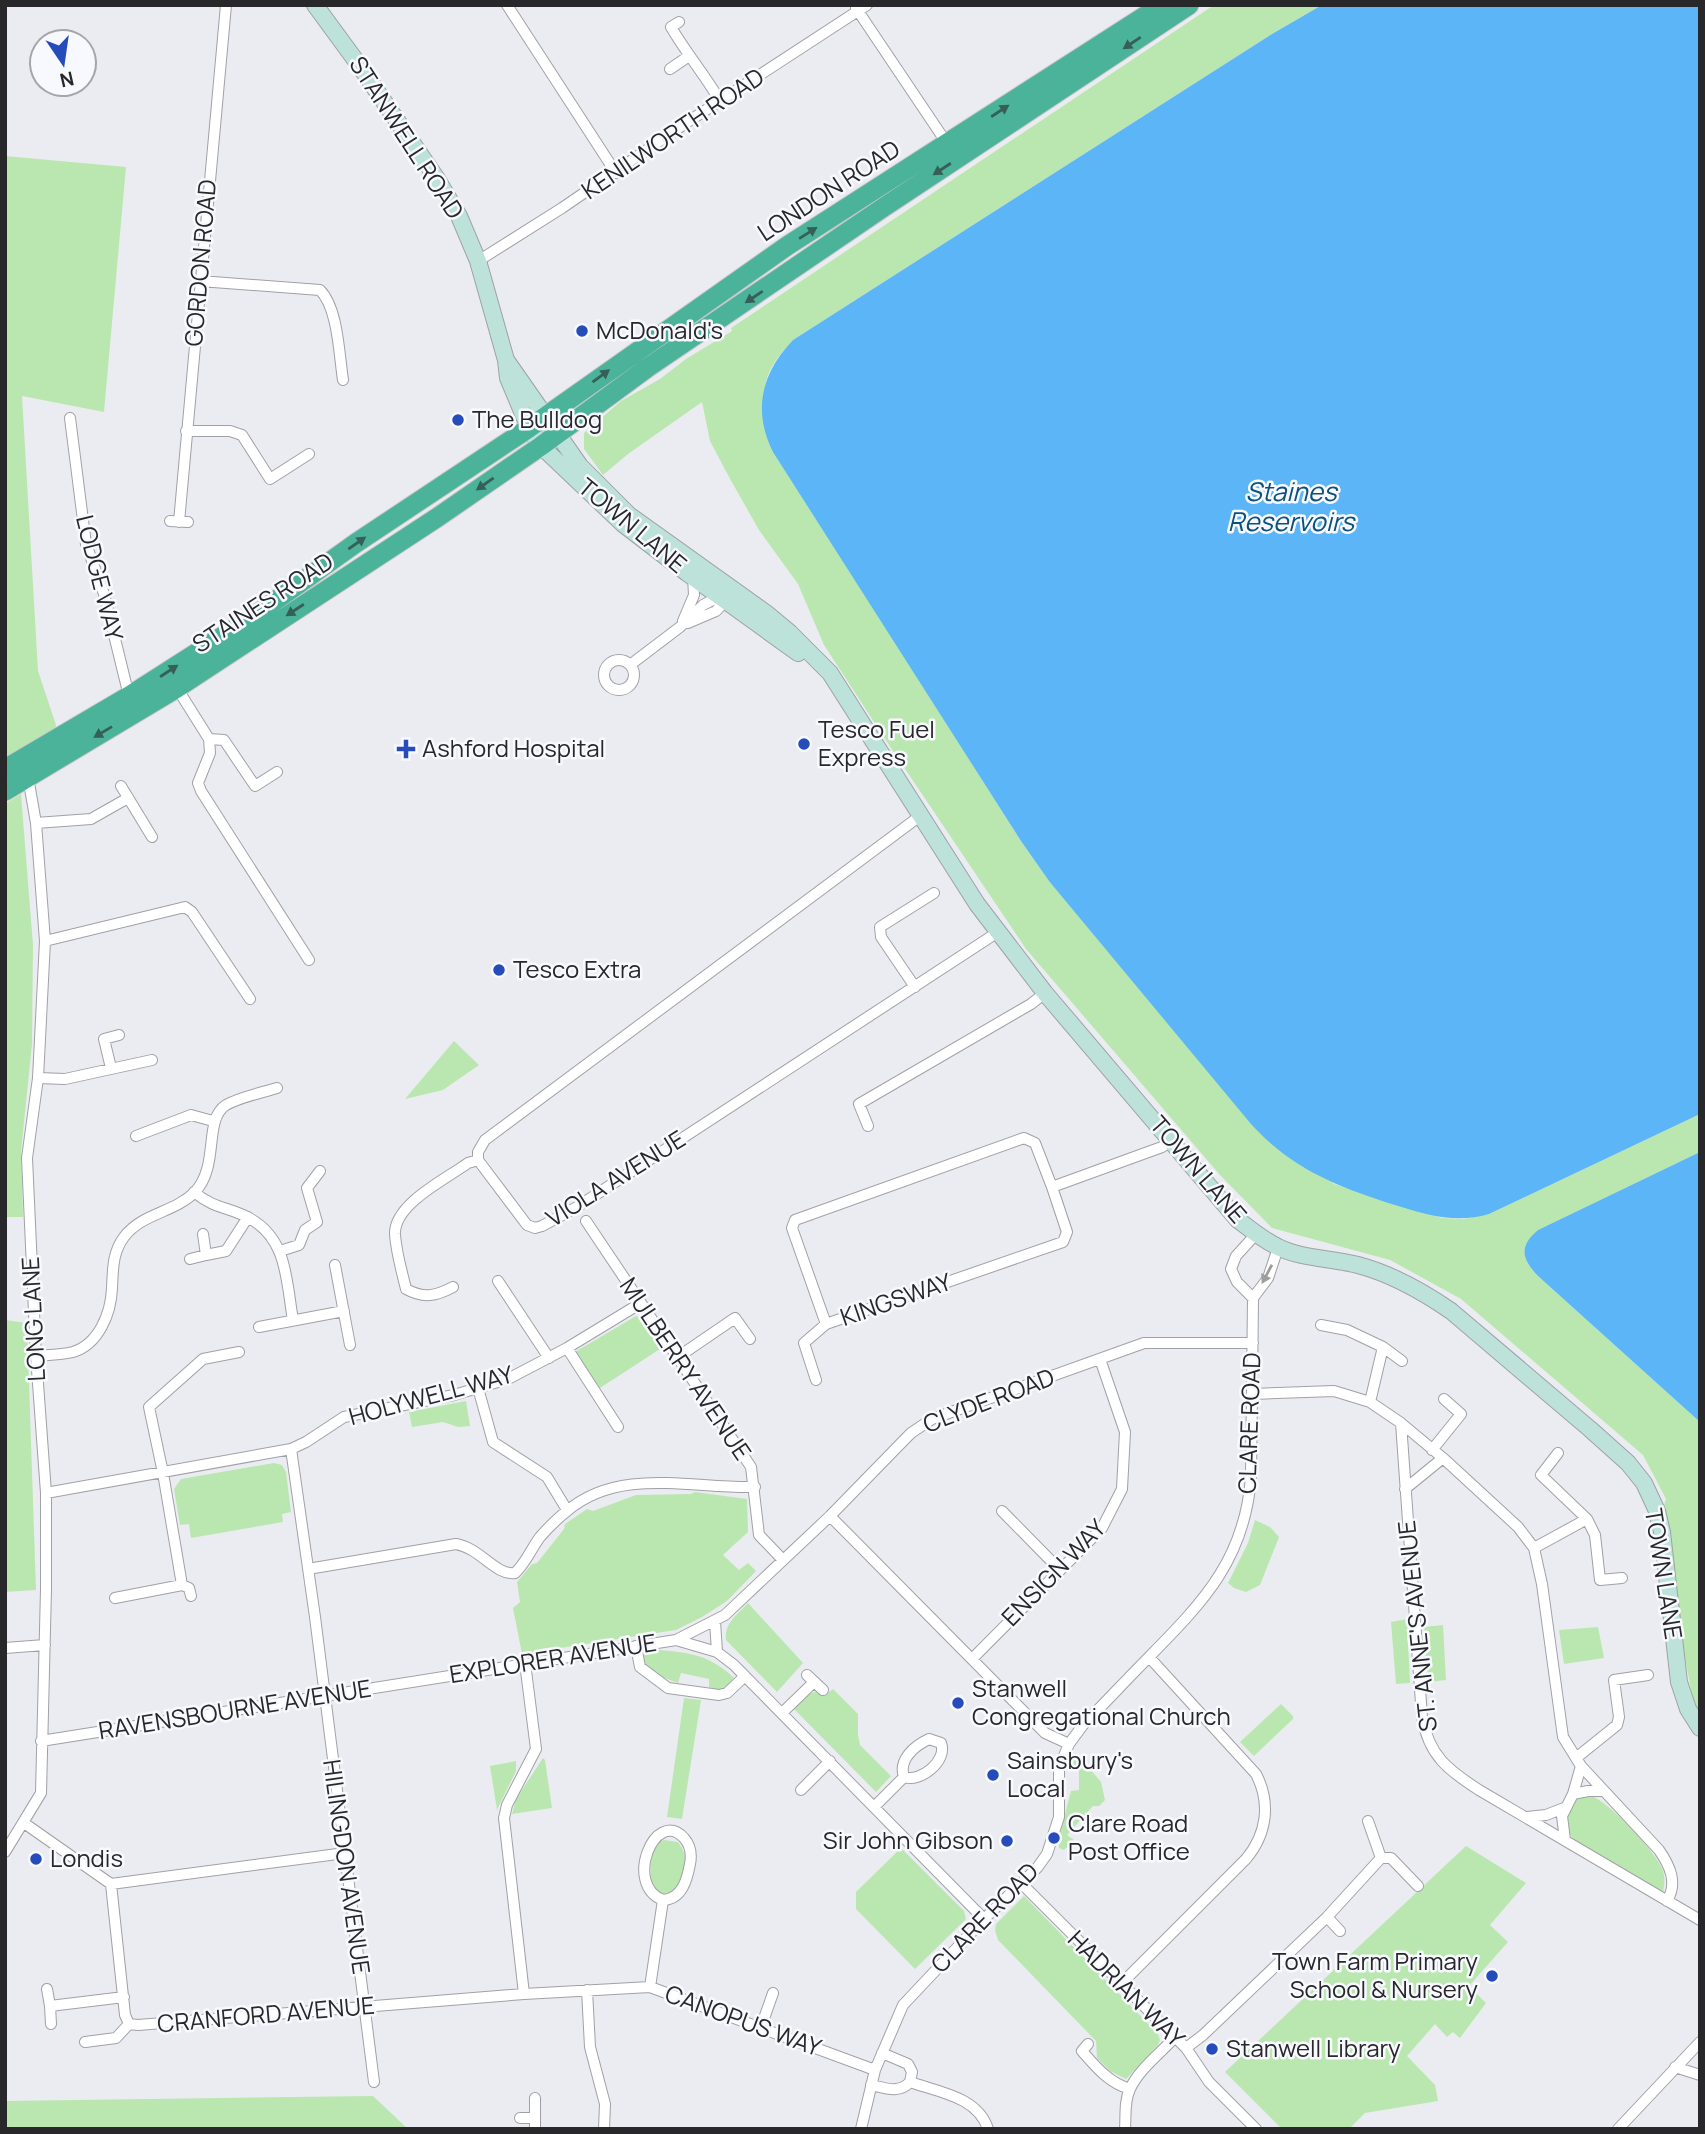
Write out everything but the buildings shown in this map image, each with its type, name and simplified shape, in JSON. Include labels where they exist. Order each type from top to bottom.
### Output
[{"type":"highway","name":"LONDON ROAD","points":[[529,428],[787,246],[1163,5]]},
{"type":"highway","name":"STAINES ROAD","points":[[5,791],[177,688],[541,446],[647,368],[884,207],[1189,5]]},
{"type":"highway","name":"STAINES ROAD","points":[[5,769],[129,696],[251,618],[356,543],[529,428]]},
{"type":"main road","name":"STANWELL ROAD","points":[[315,5],[437,179],[459,216],[478,261],[506,360],[508,378],[529,428],[541,446]]},
{"type":"main road","name":"STANWELL ROAD","points":[[506,360],[546,415]]},
{"type":"main road","name":"TOWN LANE","points":[[546,415],[580,466],[629,515],[800,654],[839,690],[954,871],[998,932],[1045,993],[1237,1219],[1278,1248],[1357,1265],[1407,1283],[1432,1297],[1628,1463],[1644,1483],[1657,1511],[1679,1682],[1688,1709],[1700,1728]]},
{"type":"main road","name":"TOWN LANE","points":[[541,446],[624,524],[693,577],[726,596]]},
{"type":"street","name":"GORDON ROAD","points":[[179,522],[226,5]]},
{"type":"street","points":[[507,5],[616,173]]},
{"type":"street","points":[[860,7],[947,145]]},
{"type":"street","name":"KENILWORTH ROAD","points":[[478,261],[616,173],[860,7]]},
{"type":"street","points":[[678,22],[671,27],[720,102]]},
{"type":"street","points":[[670,69],[689,56]]},
{"type":"street","points":[[200,282],[320,290],[328,298],[334,320],[343,380]]},
{"type":"street","name":"LODGE WAY","points":[[70,418],[86,544],[104,594],[129,696]]},
{"type":"street","points":[[186,431],[230,431],[242,435],[270,479],[309,454]]},
{"type":"street","points":[[680,626],[694,595],[693,577]]},
{"type":"street","points":[[630,665],[680,626],[716,611],[726,596]]},
{"type":"street","points":[[177,688],[209,739],[209,753],[198,783],[201,791],[309,960]]},
{"type":"street","points":[[209,739],[224,740],[255,786],[277,772]]},
{"type":"street","name":"LONG LANE","points":[[5,1852],[41,1793],[45,1645],[46,1493],[26,1158],[38,1078],[46,941],[36,823],[28,777]]},
{"type":"street","points":[[121,786],[152,837]]},
{"type":"street","points":[[36,823],[91,818],[128,798]]},
{"type":"street","points":[[453,1287],[432,1296],[415,1294],[407,1289],[395,1234],[405,1207],[478,1160],[478,1152],[485,1140],[920,816]]},
{"type":"street","points":[[915,987],[881,937],[880,927],[934,893]]},
{"type":"street","points":[[46,941],[185,906],[192,912],[250,999]]},
{"type":"street","name":"VIOLA AVENUE","points":[[478,1160],[527,1224],[535,1228],[542,1226],[600,1192],[998,932]]},
{"type":"street","points":[[868,1126],[859,1104],[1031,1004],[1045,993]]},
{"type":"street","points":[[111,1068],[104,1039],[118,1035]]},
{"type":"street","points":[[38,1078],[65,1079],[152,1060]]},
{"type":"street","points":[[36,1356],[73,1352],[90,1343],[107,1319],[111,1308],[113,1262],[123,1238],[144,1218],[177,1206],[202,1182],[211,1161],[213,1121],[217,1113],[228,1104],[277,1088]]},
{"type":"street","points":[[136,1136],[191,1115],[213,1121]]},
{"type":"street","name":"KINGSWAY","points":[[1024,1138],[1035,1143],[1052,1187],[1067,1232],[1063,1242],[826,1324],[792,1228],[795,1220],[1024,1138]]},
{"type":"street","points":[[1052,1187],[1162,1147],[1171,1140]]},
{"type":"street","points":[[280,1251],[299,1245],[305,1230],[317,1222],[307,1188],[320,1171]]},
{"type":"street","points":[[194,1192],[208,1203],[248,1217],[274,1239],[280,1251],[293,1320]]},
{"type":"street","points":[[190,1259],[226,1251],[248,1217]]},
{"type":"street","name":"MULBERRY AVENUE","points":[[586,1221],[751,1467],[759,1535],[782,1559]]},
{"type":"street","points":[[203,1234],[206,1255]]},
{"type":"street","points":[[1256,1234],[1236,1256],[1231,1269],[1237,1282],[1253,1298],[1268,1278],[1278,1248]]},
{"type":"street","points":[[335,1265],[350,1345]]},
{"type":"street","points":[[498,1281],[549,1358]]},
{"type":"street","points":[[393,1293],[407,1289]]},
{"type":"street","name":"CLARE ROAD","points":[[861,2129],[876,2070],[903,2006],[984,1919],[1037,1868],[1053,1840],[1059,1817],[1059,1768],[1069,1744],[1083,1725],[1209,1592],[1236,1543],[1250,1492],[1253,1298]]},
{"type":"street","name":"HOLYWELL WAY","points":[[46,1493],[291,1449],[344,1417],[454,1395],[508,1379],[567,1348],[641,1303]]},
{"type":"street","points":[[259,1326],[344,1311]]},
{"type":"street","points":[[678,1357],[735,1318],[750,1339]]},
{"type":"street","points":[[816,1380],[804,1343],[826,1324]]},
{"type":"street","points":[[1321,1325],[1347,1330],[1383,1347],[1402,1361]]},
{"type":"street","name":"CLYDE ROAD","points":[[676,1640],[725,1615],[830,1516],[911,1433],[932,1419],[1144,1343],[1253,1343]]},
{"type":"street","points":[[1370,1402],[1383,1347]]},
{"type":"street","points":[[567,1348],[618,1427]]},
{"type":"street","points":[[182,1585],[149,1407],[203,1359],[239,1352]]},
{"type":"street","name":"ENSIGN WAY","points":[[972,1659],[1102,1528],[1122,1489],[1125,1432],[1100,1359]]},
{"type":"street","points":[[478,1388],[493,1442],[547,1478],[568,1510]]},
{"type":"street","points":[[1252,1394],[1334,1391],[1370,1402],[1401,1423],[1432,1450],[1458,1466],[1518,1527],[1534,1548],[1542,1584],[1563,1737],[1578,1762],[1666,1860],[1673,1883],[1667,1901]]},
{"type":"street","points":[[1432,1450],[1461,1414],[1444,1399]]},
{"type":"street","name":"ST. ANNE'S AVENUE","points":[[1401,1423],[1422,1717],[1425,1731],[1438,1758],[1453,1774],[1700,1920]]},
{"type":"street","name":"HILINGDON AVENUE","points":[[291,1449],[374,2082]]},
{"type":"street","points":[[1558,1453],[1541,1475],[1587,1519],[1595,1535],[1600,1580],[1622,1578]]},
{"type":"street","points":[[1405,1489],[1443,1458]]},
{"type":"street","points":[[308,1569],[456,1544],[470,1546],[505,1573],[516,1573],[540,1537],[568,1510],[591,1495],[633,1483],[677,1482],[755,1487]]},
{"type":"street","points":[[1002,1511],[1060,1570]]},
{"type":"street","points":[[830,1516],[1045,1733],[1069,1744]]},
{"type":"street","points":[[1534,1548],[1587,1519]]},
{"type":"street","points":[[115,1598],[182,1585],[189,1588],[191,1596]]},
{"type":"street","points":[[715,1622],[718,1652]]},
{"type":"street","points":[[676,1640],[718,1652],[745,1676],[984,1919]]},
{"type":"street","name":"EXPLORER AVENUE","points":[[429,1679],[676,1640]]},
{"type":"street","points":[[5,1648],[45,1645]]},
{"type":"street","points":[[636,1646],[640,1667],[668,1688],[719,1695],[727,1693],[745,1676]]},
{"type":"street","points":[[1122,1983],[1246,1859],[1261,1839],[1265,1819],[1264,1796],[1255,1774],[1149,1657]]},
{"type":"street","points":[[524,1994],[504,1818],[507,1805],[536,1749],[525,1663]]},
{"type":"street","points":[[1565,1840],[1561,1824],[1564,1808],[1573,1794],[1578,1762],[1617,1725],[1619,1717],[1614,1680],[1648,1675]]},
{"type":"street","name":"RAVENSBOURNE AVENUE","points":[[41,1741],[429,1679]]},
{"type":"street","points":[[782,1713],[815,1682]]},
{"type":"street","points":[[801,1790],[830,1761]]},
{"type":"street","points":[[875,1806],[904,1777]]},
{"type":"street","points":[[1573,1794],[1603,1791]]},
{"type":"street","points":[[1527,1817],[1546,1815],[1564,1808]]},
{"type":"street","points":[[1368,1821],[1373,1843],[1381,1858]]},
{"type":"street","points":[[24,1823],[111,1884],[345,1853]]},
{"type":"street","points":[[674,1833],[682,1837],[692,1856],[683,1888],[671,1899],[663,1900],[654,1896],[646,1885],[647,1850],[650,1842],[658,1836],[674,1833]]},
{"type":"street","points":[[1185,2048],[1203,2035],[1327,1917],[1381,1858],[1391,1858],[1418,1886]]},
{"type":"street","name":"CRANFORD AVENUE","points":[[111,1884],[125,2015],[129,2024],[524,1994]]},
{"type":"street","name":"HADRIAN WAY","points":[[1021,1884],[1175,2037],[1209,2082],[1256,2129]]},
{"type":"street","points":[[650,1987],[663,1900]]},
{"type":"street","points":[[1327,1917],[1340,1931]]},
{"type":"street","name":"CANOPUS WAY","points":[[524,1994],[650,1987],[876,2070]]},
{"type":"street","points":[[47,1989],[51,2024]]},
{"type":"street","points":[[587,1990],[590,2047],[605,2104],[604,2129]]},
{"type":"street","points":[[761,2027],[773,1993]]},
{"type":"street","points":[[50,2006],[124,1997]]},
{"type":"street","points":[[85,2042],[116,2038],[129,2024]]},
{"type":"street","points":[[1125,2129],[1130,2089],[1175,2037]]},
{"type":"street","points":[[1618,2129],[1700,2042]]},
{"type":"street","points":[[1088,2044],[1082,2051],[1104,2075],[1119,2086],[1130,2089]]},
{"type":"street","points":[[871,2085],[897,2090],[903,2089],[911,2082],[912,2072],[908,2064],[882,2053]]},
{"type":"street","points":[[1675,2067],[1700,2075]]},
{"type":"street","points":[[911,2082],[970,2103],[983,2116],[988,2129]]},
{"type":"street","points":[[520,2118],[535,2123],[535,2098]]},
{"type":"green space","points":[[1214,5],[1322,5],[1272,34],[793,340],[773,365],[765,387],[768,441],[1049,881],[1334,1184],[1442,1218],[1463,1219],[1489,1214],[1700,1114],[1700,1152],[1538,1230],[1527,1242],[1524,1253],[1528,1264],[1538,1276],[1700,1422],[1700,1716],[1695,1710],[1681,1637],[1671,1534],[1664,1505],[1666,1499],[1643,1455],[1461,1299],[1390,1260],[1272,1228],[1220,1175],[1026,949],[887,742],[824,645],[798,584],[759,530],[729,477],[710,441],[702,402],[603,475],[584,449],[584,433],[621,401],[660,379],[686,359],[732,331],[731,328]]},
{"type":"green space","points":[[5,156],[126,167],[104,412],[22,396],[38,671],[56,725],[55,729],[5,759]]},
{"type":"green space","points":[[21,794],[33,945],[32,1044],[21,1152],[23,1217],[5,1217],[5,804]]},
{"type":"green space","points":[[454,1041],[479,1065],[443,1090],[405,1099]]},
{"type":"green space","points":[[636,1316],[647,1319],[663,1347],[600,1388],[575,1352]]},
{"type":"green space","points":[[5,1320],[27,1323],[36,1590],[5,1592]]},
{"type":"green space","points":[[466,1401],[470,1426],[458,1427],[443,1422],[412,1427],[409,1412]]},
{"type":"green space","points":[[274,1463],[282,1465],[286,1472],[291,1512],[282,1514],[283,1522],[191,1538],[189,1524],[180,1525],[174,1489],[181,1479]]},
{"type":"green space","points":[[695,1492],[747,1499],[748,1532],[723,1555],[739,1570],[748,1563],[756,1571],[727,1601],[676,1630],[522,1654],[513,1608],[520,1602],[517,1582],[532,1564],[537,1563],[564,1529],[565,1524],[587,1509],[593,1511],[636,1495]]},
{"type":"green space","points":[[1255,1520],[1270,1527],[1279,1537],[1260,1585],[1246,1592],[1228,1583],[1248,1543]]},
{"type":"green space","points":[[748,1603],[803,1663],[777,1692],[726,1640],[729,1624]]},
{"type":"green space","points":[[1407,1619],[1410,1683],[1396,1684],[1391,1622]]},
{"type":"green space","points":[[1443,1625],[1446,1680],[1428,1682],[1424,1627]]},
{"type":"green space","points":[[1598,1627],[1604,1658],[1564,1664],[1559,1630]]},
{"type":"green space","points":[[659,1650],[680,1652],[709,1660],[734,1678],[726,1687],[720,1689],[709,1687],[709,1679],[681,1673],[678,1683],[652,1670],[642,1657],[644,1653]]},
{"type":"green space","points":[[833,1689],[858,1714],[860,1745],[891,1776],[876,1792],[794,1709],[805,1696],[817,1691],[824,1696]]},
{"type":"green space","points":[[684,1698],[701,1700],[682,1819],[667,1817]]},
{"type":"green space","points":[[1281,1704],[1293,1719],[1254,1756],[1240,1742]]},
{"type":"green space","points":[[1071,1753],[1077,1754],[1101,1782],[1105,1800],[1099,1806],[1093,1806],[1067,1835],[1074,1840],[1064,1850],[1059,1848],[1059,1844],[1071,1791],[1079,1790],[1079,1769],[1071,1761]]},
{"type":"green space","points":[[543,1758],[552,1808],[512,1814],[516,1799]]},
{"type":"green space","points":[[516,1761],[516,1771],[497,1810],[490,1766]]},
{"type":"green space","points":[[1592,1796],[1621,1818],[1652,1852],[1663,1871],[1663,1892],[1573,1839],[1566,1823],[1568,1814],[1577,1799]]},
{"type":"green space","points":[[664,1840],[678,1842],[683,1849],[686,1865],[676,1888],[662,1897],[651,1885],[651,1865],[652,1853]]},
{"type":"green space","points":[[1466,1846],[1526,1883],[1490,1925],[1508,1942],[1469,1986],[1486,2003],[1460,2038],[1453,2032],[1447,2037],[1435,2024],[1407,2056],[1435,2085],[1438,2101],[1365,2113],[1349,2129],[1282,2129],[1225,2072]]},
{"type":"green space","points":[[901,1848],[964,1911],[966,1919],[915,1969],[856,1909],[856,1892]]},
{"type":"green space","points":[[1024,1896],[1158,2034],[1158,2045],[1126,2079],[1110,2071],[1097,2058],[1096,2041],[998,1940],[996,1924]]},
{"type":"green space","points":[[373,2096],[408,2129],[5,2129],[5,2101]]},
{"type":"water","name":"Staines Reservoirs","points":[[1322,5],[1700,5],[1700,1114],[1489,1214],[1477,1217],[1430,1215],[1335,1183],[1300,1165],[1251,1124],[1049,881],[1021,841],[773,452],[763,421],[762,407],[768,378],[782,352],[793,340],[1272,34]]},
{"type":"water","points":[[1700,1152],[1700,1422],[1538,1276],[1528,1264],[1524,1253],[1527,1242],[1538,1230]]},
{"type":"place","name":"McDonald's","points":[[582,331]]},
{"type":"place","name":"The Bulldog","points":[[458,420]]},
{"type":"place","name":"Tesco Fuel Express","points":[[804,744]]},
{"type":"place","name":"Ashford Hospital","points":[[406,749]]},
{"type":"place","name":"Tesco Extra","points":[[499,970]]},
{"type":"place","name":"Stanwell Congregational Church","points":[[958,1703]]},
{"type":"place","name":"Sainsbury's Local","points":[[993,1775]]},
{"type":"place","name":"Clare Road Post Office","points":[[1054,1838]]},
{"type":"place","name":"Sir John Gibson","points":[[1007,1841]]},
{"type":"place","name":"Londis","points":[[36,1859]]},
{"type":"place","name":"Town Farm Primary School & Nursery","points":[[1492,1976]]},
{"type":"place","name":"Stanwell Library","points":[[1212,2049]]}]
